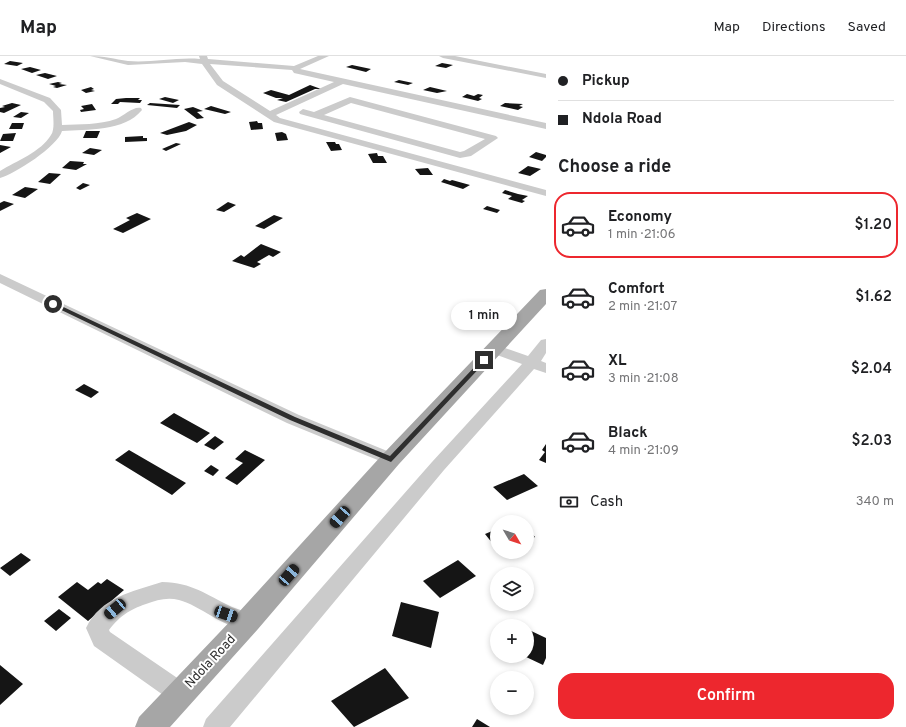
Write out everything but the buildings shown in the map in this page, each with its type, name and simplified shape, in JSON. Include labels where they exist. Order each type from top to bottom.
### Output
[{"type":"main road","name":"Ndola Road","points":[[150,727],[248,621],[391,459],[546,294]]},
{"type":"street","points":[[94,56],[128,63],[204,59],[295,68],[325,56]]},
{"type":"street","points":[[443,56],[546,76]]},
{"type":"street","points":[[204,59],[220,83],[277,120],[546,193]]},
{"type":"street","points":[[295,68],[298,71],[546,126]]},
{"type":"street","points":[[269,115],[344,80]]},
{"type":"street","points":[[0,81],[48,100],[57,110],[58,128],[56,136],[42,150],[0,175]]},
{"type":"street","points":[[303,112],[316,116],[394,137],[465,155],[493,138],[350,100],[316,116]]},
{"type":"street","points":[[394,137],[454,105]]},
{"type":"street","points":[[58,128],[113,124],[133,115],[138,110]]},
{"type":"street","points":[[0,278],[293,419],[391,459]]},
{"type":"street","points":[[215,727],[433,472],[539,365],[546,343]]},
{"type":"street","points":[[494,349],[539,365]]},
{"type":"street","points":[[181,694],[102,639],[97,628],[108,615],[121,604],[162,590],[180,591],[198,598],[226,614],[248,621]]},
{"type":"route","points":[[53,304],[293,419],[391,459],[484,360]]}]
